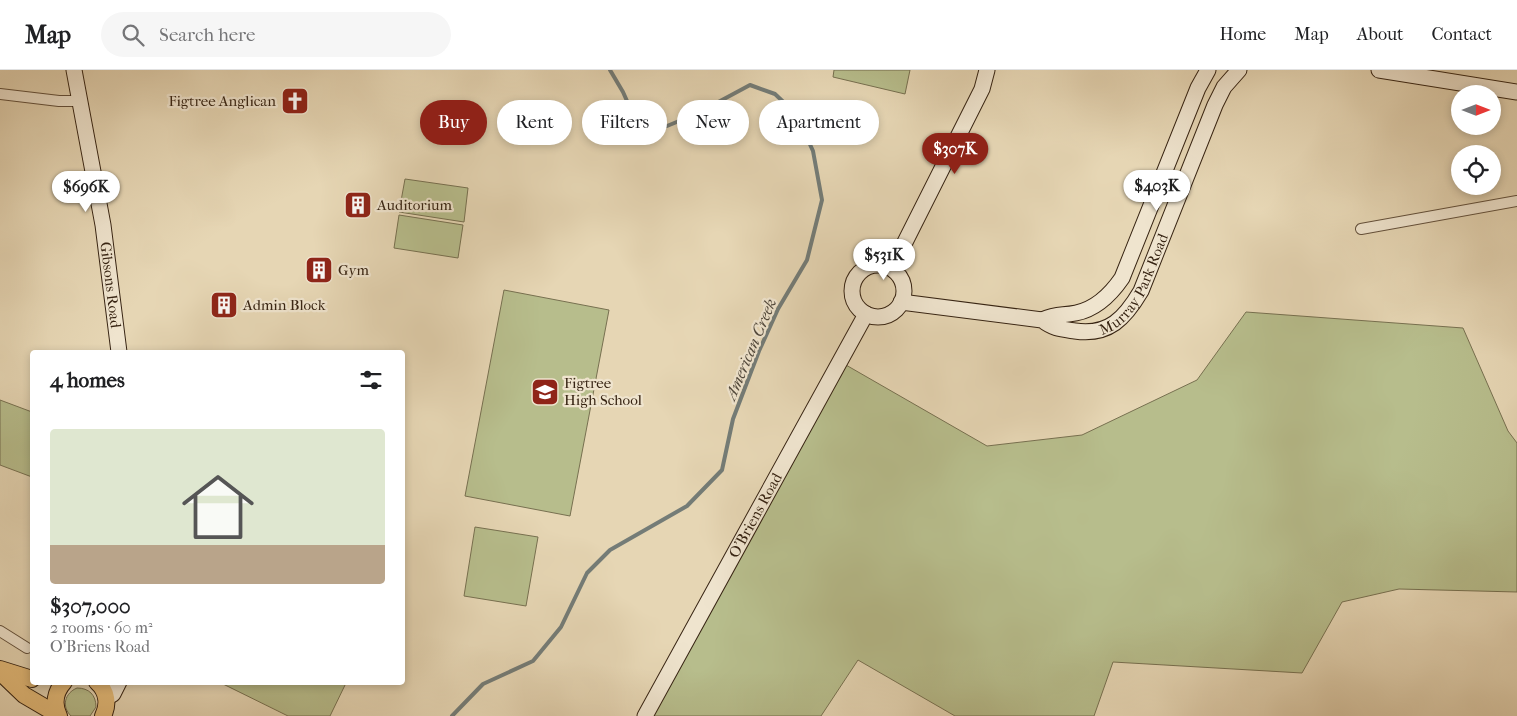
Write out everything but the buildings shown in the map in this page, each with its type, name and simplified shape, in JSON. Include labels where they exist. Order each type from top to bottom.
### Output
[{"type":"main road","points":[[0,671],[30,678]]},
{"type":"main road","points":[[0,671],[24,696],[58,716]]},
{"type":"main road","points":[[58,716],[55,700],[56,694],[62,685]]},
{"type":"main road","points":[[99,685],[103,690],[105,711]]},
{"type":"street","name":"Gibsons Road","points":[[74,70],[104,224],[119,350]]},
{"type":"street","points":[[892,268],[982,89],[987,70]]},
{"type":"street","name":"Murray Park Road","points":[[1042,320],[1055,314],[1076,313],[1091,307],[1113,291],[1122,278],[1198,88],[1208,70]]},
{"type":"street","name":"Murray Park Road","points":[[901,302],[1042,320],[1054,328],[1079,332],[1102,330],[1112,326],[1131,307],[1141,291],[1215,104],[1224,87],[1239,70]]},
{"type":"street","points":[[1379,70],[1517,92]]},
{"type":"street","points":[[0,94],[59,101],[80,101]]},
{"type":"street","points":[[1361,229],[1517,201]]},
{"type":"street","points":[[874,264],[892,268],[902,280],[904,296],[901,302],[897,308],[886,316],[879,317],[866,314],[856,306],[852,298],[851,289],[858,272],[874,264]]},
{"type":"street","name":"O'Briens Road","points":[[645,716],[866,314]]},
{"type":"street","points":[[0,631],[27,648]]},
{"type":"street","points":[[105,711],[118,685]]},
{"type":"green space","points":[[834,70],[910,70],[905,94],[833,77]]},
{"type":"green space","points":[[405,179],[468,188],[464,222],[399,212]]},
{"type":"green space","points":[[399,215],[463,225],[458,258],[394,248]]},
{"type":"green space","points":[[504,290],[609,310],[570,516],[465,496]]},
{"type":"green space","points":[[1246,312],[1463,328],[1508,431],[1517,443],[1517,592],[1399,589],[1342,602],[1302,673],[1113,662],[1094,716],[955,716],[858,660],[821,716],[645,716],[839,361],[987,446],[1082,435],[1197,380]]},
{"type":"green space","points":[[0,400],[30,411],[30,476],[0,465]]},
{"type":"green space","points":[[475,527],[538,537],[526,606],[464,596]]},
{"type":"green space","points":[[225,685],[345,685],[330,716],[288,716]]},
{"type":"green space","points":[[77,688],[88,691],[95,699],[96,707],[90,716],[71,716],[66,708],[67,696]]},
{"type":"waterway","name":"American Creek","points":[[452,716],[483,684],[533,661],[561,627],[587,573],[610,550],[687,506],[722,470],[733,419],[759,351],[778,309],[807,260],[822,200],[813,151],[796,114],[775,94],[750,85],[696,114],[667,126],[639,128],[623,92],[610,70]]},
{"type":"place","name":"Figtree Anglican","points":[[295,101]]},
{"type":"place","name":"Auditorium","points":[[358,205]]},
{"type":"place","name":"Gym","points":[[319,270]]},
{"type":"place","name":"Admin Block","points":[[224,305]]},
{"type":"place","name":"Figtree High School","points":[[545,392]]}]
